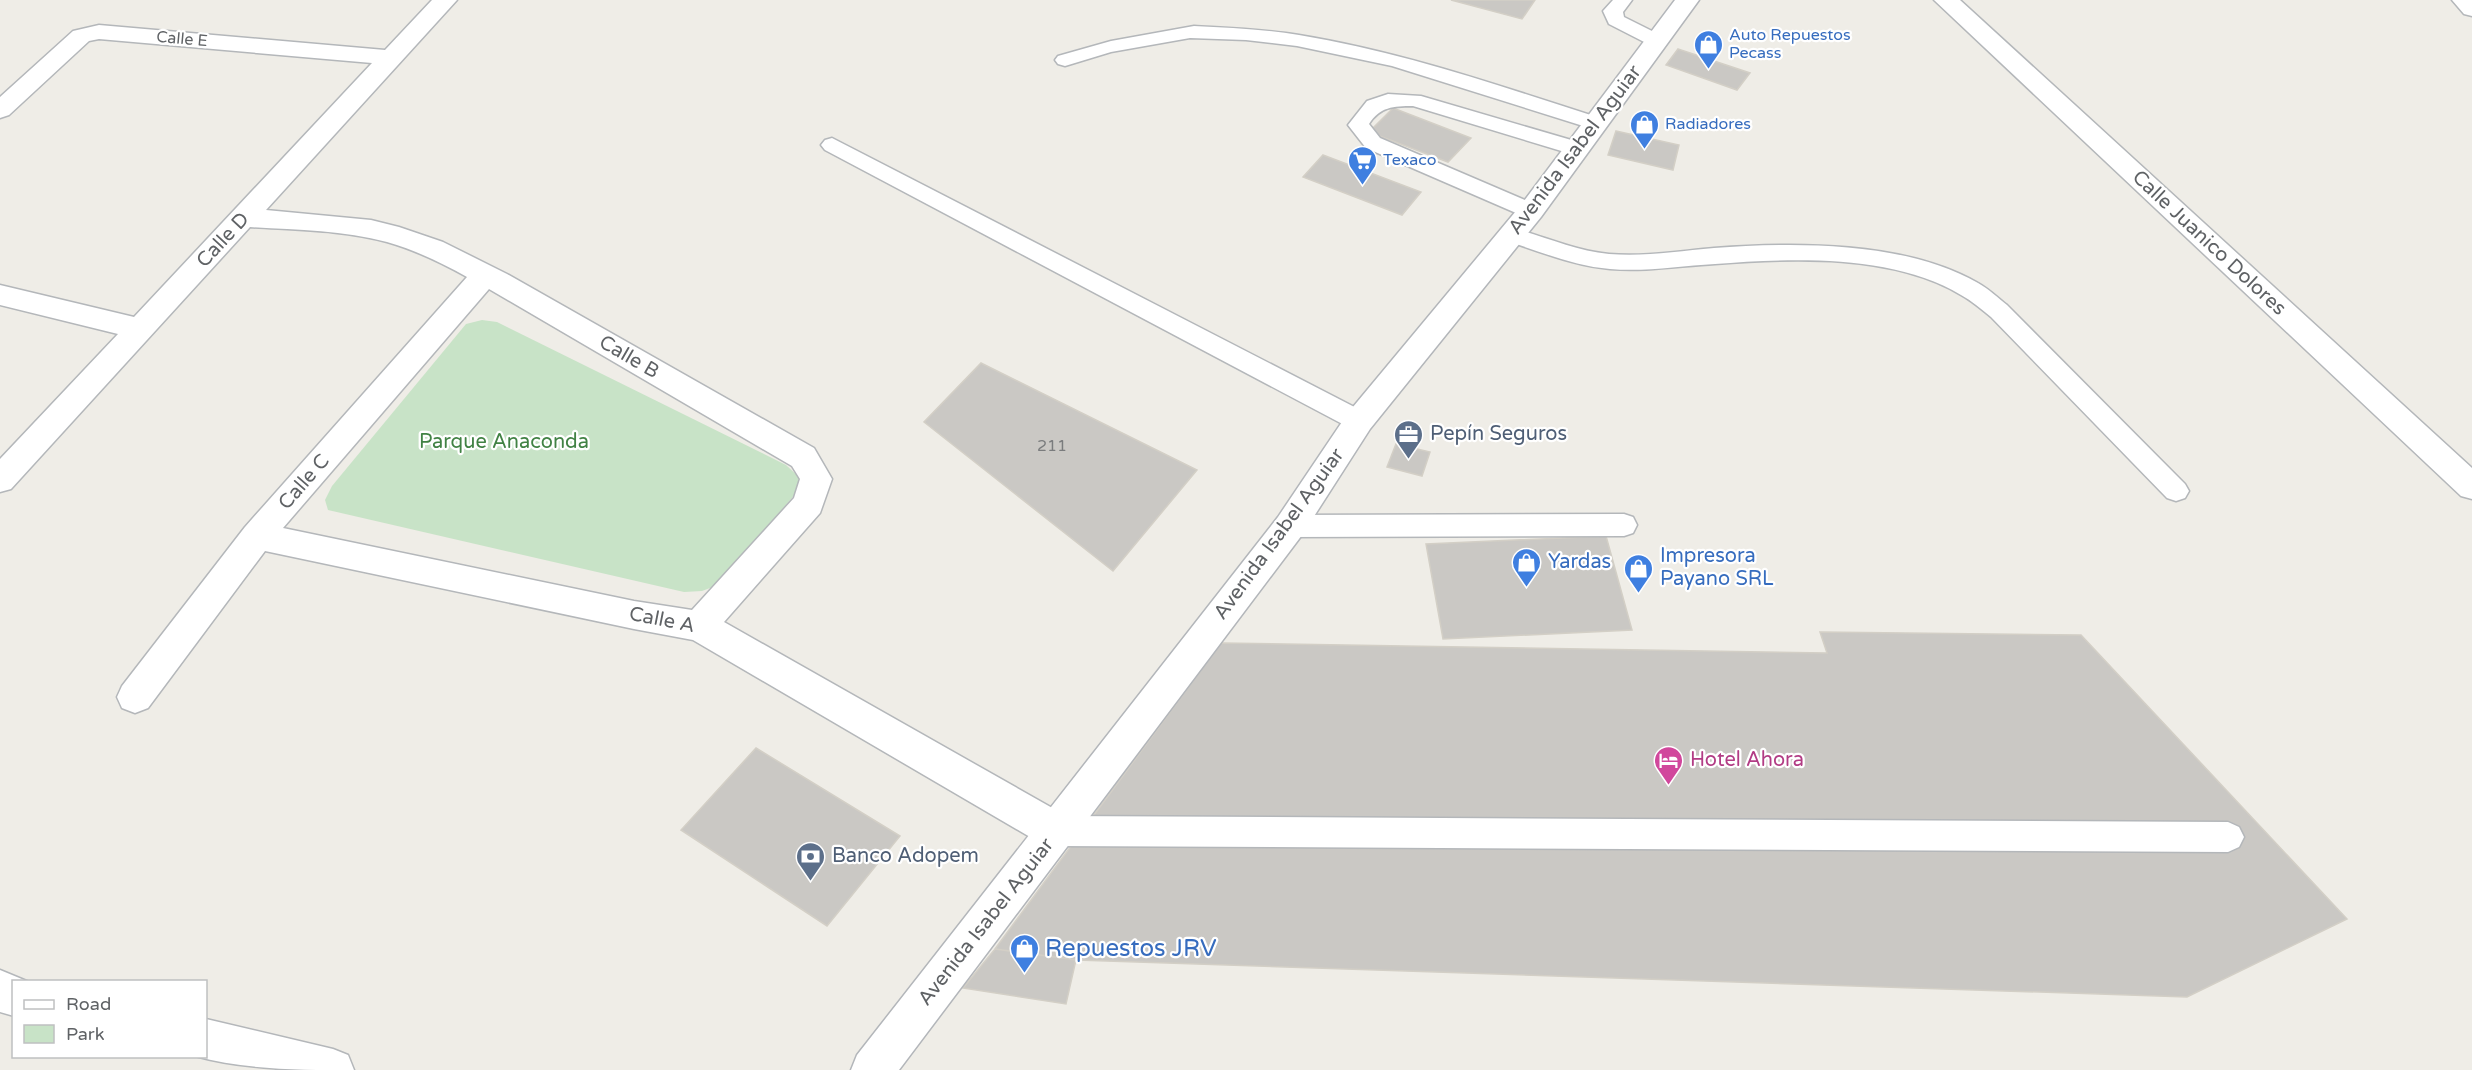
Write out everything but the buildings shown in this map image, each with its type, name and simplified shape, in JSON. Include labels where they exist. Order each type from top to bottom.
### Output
[{"type":"street","name":"Calle D","points":[[0,480],[445,0]]},
{"type":"street","name":"Avenida Isabel Aguiar","points":[[872,1070],[1290,526],[1359,421],[1522,223],[1687,0]]},
{"type":"street","name":"Calle Juanico Dolores","points":[[1946,0],[2472,487]]},
{"type":"street","points":[[2464,0],[2472,9]]},
{"type":"street","name":"Calle E","points":[[0,110],[81,36],[99,32],[392,58]]},
{"type":"street","name":"Calle B","points":[[244,218],[315,222],[388,233],[419,243],[485,275],[803,457],[816,479],[809,504],[699,626]]},
{"type":"street","name":"Calle C","points":[[135,698],[257,536],[485,275]]},
{"type":"street","points":[[0,295],[139,329]]},
{"type":"street","name":"Calle A","points":[[257,536],[633,615],[699,626],[729,641],[1056,831]]},
{"type":"street","points":[[207,1040],[333,1070]]},
{"type":"lane","points":[[1623,0],[1613,11],[1616,20],[1657,41]]},
{"type":"lane","points":[[1065,60],[1100,47],[1192,32],[1282,37],[1328,44],[1463,81],[1587,137]]},
{"type":"lane","points":[[1587,137],[1414,100],[1391,99],[1378,102],[1363,116],[1358,126],[1373,143],[1437,173],[1522,223],[1595,260],[1654,262],[1756,253],[1833,256],[1876,260],[1929,271],[1967,287],[1999,311],[2176,491]]},
{"type":"lane","points":[[832,145],[1359,421]]},
{"type":"lane","points":[[1290,526],[1624,525]]},
{"type":"lane","points":[[1056,831],[2228,837]]},
{"type":"green space","name":"Parque Anaconda","points":[[482,320],[497,322],[786,465],[799,477],[797,492],[718,585],[702,591],[684,592],[328,510],[325,500],[332,486],[466,324]]},
{"type":"place","name":"Auto Repuestos Pecass","points":[[1708,70]]},
{"type":"place","name":"Radiadores","points":[[1644,150]]},
{"type":"place","name":"Texaco","points":[[1362,186]]},
{"type":"place","name":"Pepín Seguros","points":[[1409,460]]},
{"type":"place","name":"Yardas","points":[[1527,588]]},
{"type":"place","name":"Impresora Payano SRL","points":[[1639,594]]},
{"type":"place","name":"Hotel Ahora","points":[[1669,786]]},
{"type":"place","name":"Banco Adopem","points":[[811,882]]},
{"type":"place","name":"Repuestos JRV","points":[[1024,974]]}]
